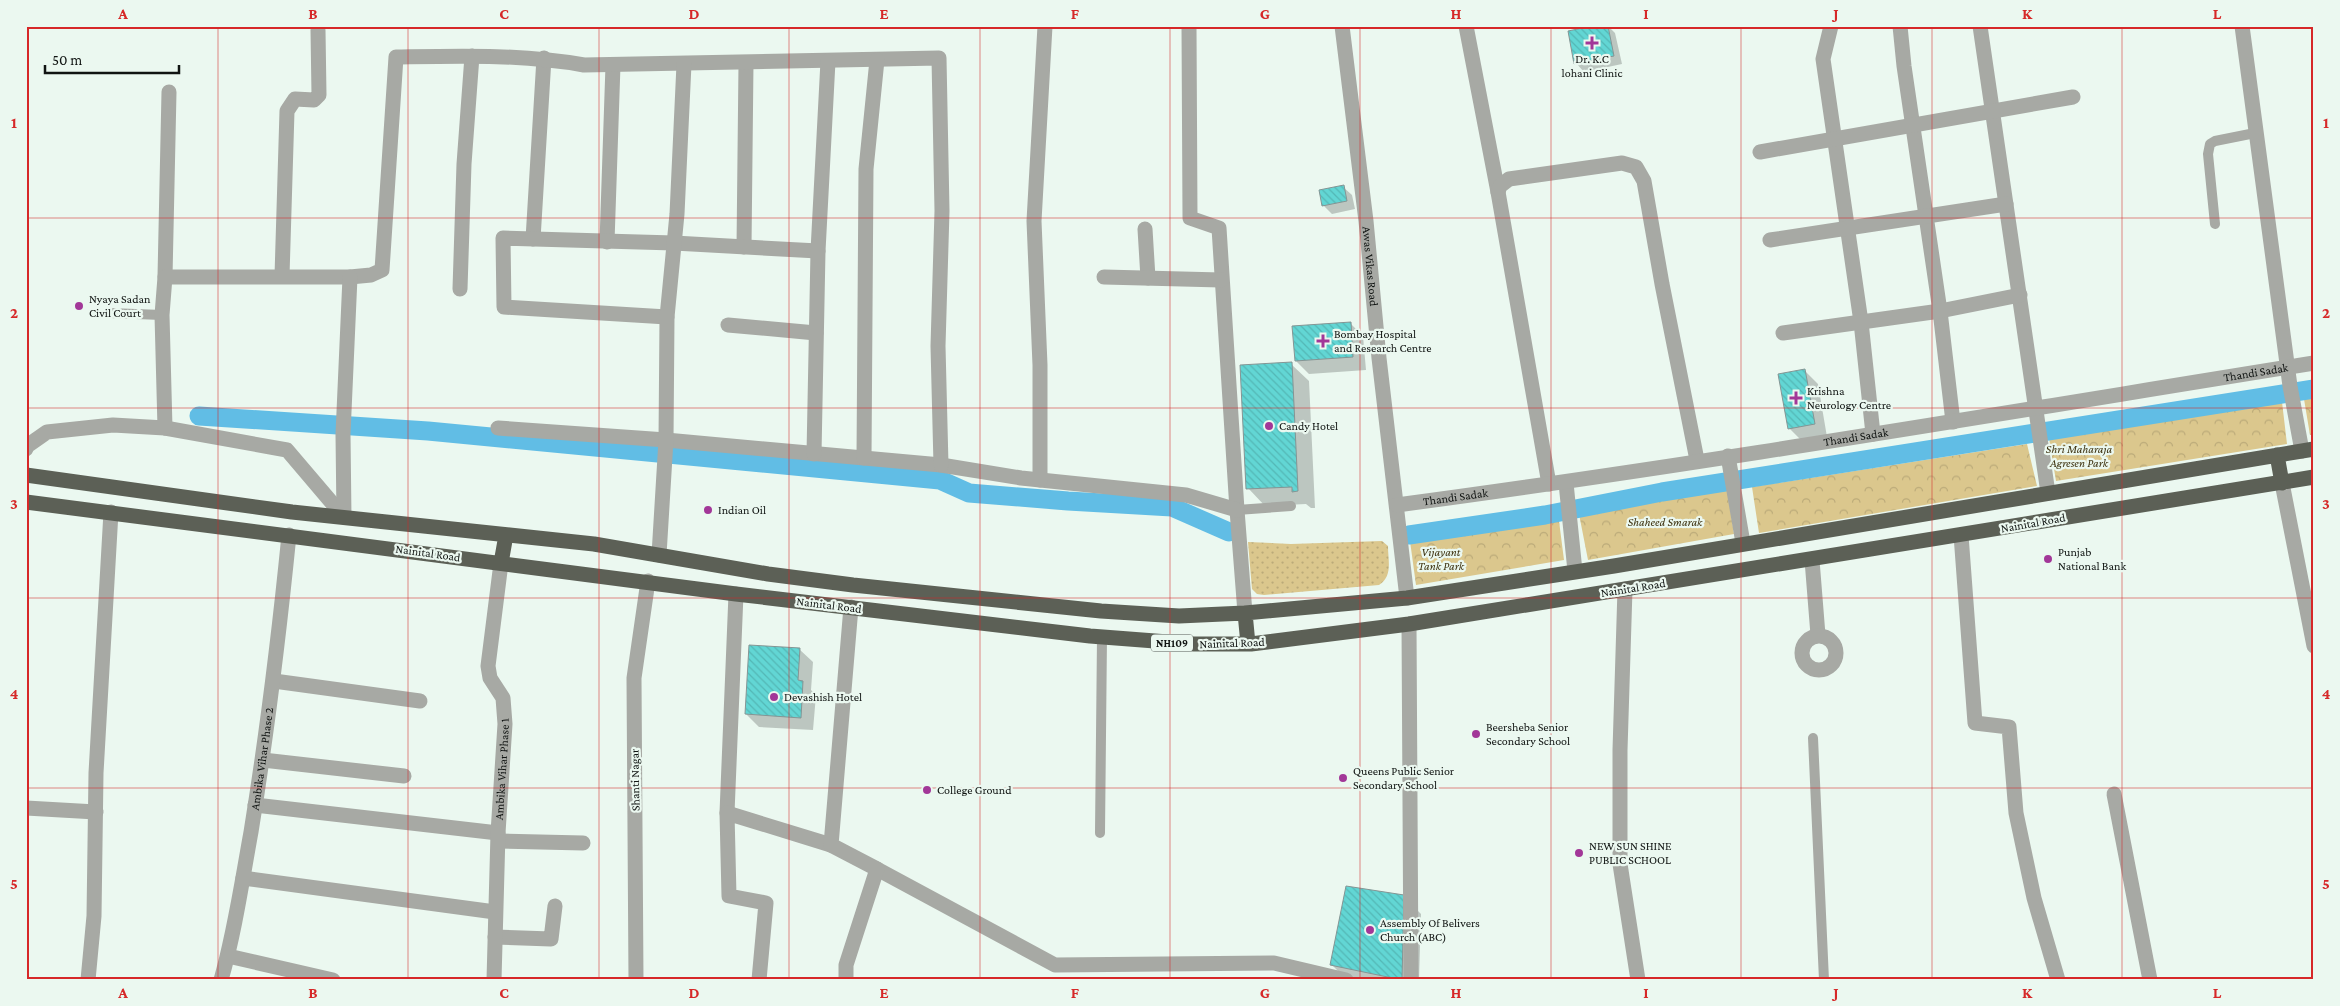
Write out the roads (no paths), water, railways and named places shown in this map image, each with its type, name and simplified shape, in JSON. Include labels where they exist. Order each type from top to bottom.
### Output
[{"type":"highway","name":"Nainital Road","points":[[26,475],[292,512],[594,544],[768,574],[1101,611],[1179,616],[1246,613],[1407,598],[1625,564],[2308,450]]},
{"type":"highway","points":[[2308,450],[2310,478]]},
{"type":"highway","points":[[2277,455],[2282,483]]},
{"type":"highway","name":"Nainital Road","points":[[26,502],[342,541],[736,594],[1102,637],[1194,644],[1248,644],[1409,624],[2310,478]]},
{"type":"highway","points":[[289,535],[292,512]]},
{"type":"highway","points":[[342,541],[344,518]]},
{"type":"highway","points":[[501,563],[506,535]]},
{"type":"highway","points":[[1625,564],[1625,589]]},
{"type":"highway","points":[[1407,598],[1409,624]]},
{"type":"highway","points":[[1246,613],[1248,644]]},
{"type":"street","points":[[1040,480],[1040,365],[1034,221],[1045,26]]},
{"type":"street","points":[[1189,26],[1190,218],[1219,228],[1237,510],[1246,613]]},
{"type":"street","name":"Awas Vikas Road","points":[[1342,26],[1366,221],[1379,358],[1407,598]]},
{"type":"street","points":[[1466,26],[1498,192],[1549,484]]},
{"type":"street","points":[[1831,26],[1823,59],[1862,322],[1874,434]]},
{"type":"street","points":[[1900,26],[1912,125],[1940,311],[1953,422]]},
{"type":"street","points":[[1980,26],[2048,493]]},
{"type":"street","points":[[2242,26],[2290,386],[2308,450]]},
{"type":"street","points":[[282,276],[287,111],[295,99],[314,100],[319,95],[318,30]]},
{"type":"street","points":[[165,277],[350,277],[371,275],[382,270],[396,56],[544,58],[584,65],[939,58],[942,211],[938,346],[941,465]]},
{"type":"street","points":[[460,289],[464,164],[472,56]]},
{"type":"street","points":[[533,239],[544,58]]},
{"type":"street","points":[[864,458],[866,169],[877,60]]},
{"type":"street","points":[[814,454],[818,251],[828,61]]},
{"type":"street","points":[[744,247],[746,63]]},
{"type":"street","points":[[659,555],[666,449],[667,317],[677,214],[684,64]]},
{"type":"street","points":[[607,242],[613,65]]},
{"type":"street","points":[[165,428],[162,314],[165,277],[169,92]]},
{"type":"street","points":[[1760,152],[1834,137],[1993,112],[2073,97]]},
{"type":"street","points":[[1498,192],[1500,186],[1508,179],[1622,163],[1636,167],[1644,181],[1662,284],[1697,460]]},
{"type":"street","points":[[1770,240],[2006,204]]},
{"type":"street","points":[[1145,229],[1148,278]]},
{"type":"street","points":[[667,317],[504,307],[503,238],[674,243],[818,251]]},
{"type":"street","points":[[344,518],[344,416],[350,277]]},
{"type":"street","points":[[1104,277],[1221,280]]},
{"type":"street","points":[[1783,333],[1940,311],[2020,295]]},
{"type":"street","points":[[728,325],[816,334]]},
{"type":"street","name":"Thandi Sadak","points":[[1397,505],[1566,483],[1697,460],[2035,410],[2314,363]]},
{"type":"street","points":[[26,449],[27,446],[47,432],[113,425],[165,428],[287,450],[344,518]]},
{"type":"street","points":[[498,428],[666,449],[814,454],[941,465],[1040,480],[1186,495],[1237,510]]},
{"type":"street","points":[[1728,456],[1743,543]]},
{"type":"street","points":[[1566,483],[1575,571]]},
{"type":"street","points":[[2282,483],[2314,646]]},
{"type":"street","points":[[88,980],[94,916],[96,812],[111,512]]},
{"type":"street","name":"Ambika Vihar Phase 2","points":[[221,980],[228,956],[243,878],[263,760],[274,681],[289,535]]},
{"type":"street","points":[[1962,535],[1976,723],[2009,727],[2016,813],[2034,898],[2058,980]]},
{"type":"street","points":[[1812,560],[1818,635]]},
{"type":"street","name":"Ambika Vihar Phase 1","points":[[494,980],[495,912],[505,724],[503,698],[490,678],[488,666],[501,563]]},
{"type":"street","name":"Shanti Nagar","points":[[636,980],[634,678],[648,581]]},
{"type":"street","points":[[1625,589],[1620,750],[1620,864],[1638,980]]},
{"type":"street","points":[[736,594],[727,813],[729,896],[766,903],[759,980]]},
{"type":"street","points":[[831,845],[851,607]]},
{"type":"street","points":[[1409,624],[1411,980]]},
{"type":"street","points":[[274,681],[420,701]]},
{"type":"street","points":[[263,760],[404,776]]},
{"type":"street","points":[[2114,794],[2150,980]]},
{"type":"street","points":[[255,805],[499,837],[583,842]]},
{"type":"street","points":[[26,808],[96,812]]},
{"type":"street","points":[[727,813],[831,845],[877,869],[1054,972],[1274,963],[1346,980]]},
{"type":"street","points":[[846,980],[846,965],[877,869]]},
{"type":"street","points":[[243,878],[495,912]]},
{"type":"street","points":[[495,938],[551,939],[555,906]]},
{"type":"street","points":[[228,956],[333,980]]},
{"type":"lane","points":[[2215,224],[2208,154],[2210,144],[2215,141],[2255,133]]},
{"type":"lane","points":[[109,313],[162,314]]},
{"type":"lane","points":[[1237,510],[1291,506]]},
{"type":"lane","points":[[1100,833],[1102,637]]},
{"type":"lane","points":[[1813,738],[1824,980]]},
{"type":"waterway","points":[[1409,535],[1545,515],[1662,492],[2314,389]]},
{"type":"waterway","points":[[199,416],[428,431],[940,480],[969,493],[1172,507],[1229,532]]},
{"type":"place","name":"Dr. K.C lohani Clinic","points":[[1592,43]]},
{"type":"place","name":"Nyaya Sadan Civil Court","points":[[79,306]]},
{"type":"place","name":"Bombay Hospital and Research Centre","points":[[1323,341]]},
{"type":"place","name":"Krishna Neurology Centre","points":[[1796,398]]},
{"type":"place","name":"Candy Hotel","points":[[1269,426]]},
{"type":"place","name":"Indian Oil","points":[[708,510]]},
{"type":"place","name":"Punjab National Bank","points":[[2048,559]]},
{"type":"place","name":"Devashish Hotel","points":[[774,697]]},
{"type":"place","name":"Beersheba Senior Secondary School","points":[[1476,734]]},
{"type":"place","name":"Queens Public Senior Secondary School","points":[[1343,778]]},
{"type":"place","name":"College Ground","points":[[927,790]]},
{"type":"place","name":"NEW SUN SHINE PUBLIC SCHOOL","points":[[1579,853]]},
{"type":"place","name":"Assembly Of Belivers Church (ABC)","points":[[1370,930]]},
{"type":"park label","name":"Shri Maharaja Agresen Park","points":[[2079,456]]},
{"type":"park label","name":"Shaheed Smarak","points":[[1665,522]]},
{"type":"park label","name":"Vijayant Tank Park","points":[[1441,559]]}]
